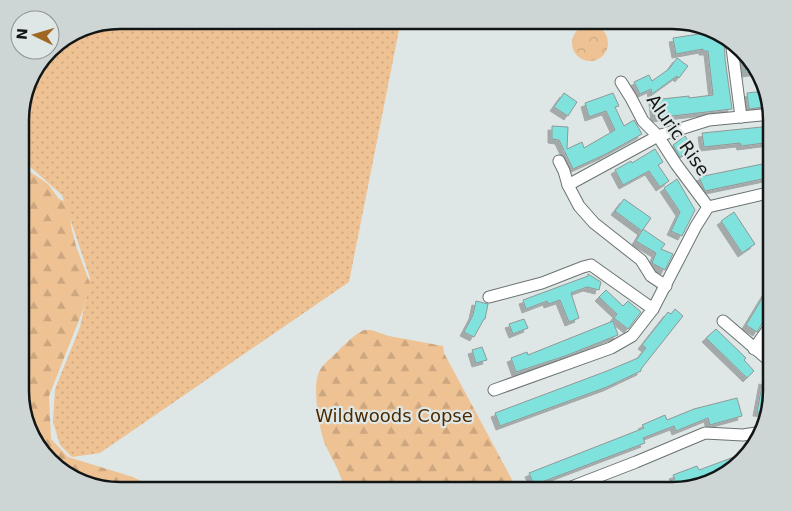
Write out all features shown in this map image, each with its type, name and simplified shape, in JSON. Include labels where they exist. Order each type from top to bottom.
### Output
[{"type":"street","points":[[732,51],[741,117]]},
{"type":"street","name":"Aluric Rise","points":[[621,82],[632,98],[643,121],[658,136],[708,207]]},
{"type":"street","points":[[568,185],[658,136],[709,120],[763,115]]},
{"type":"street","points":[[559,161],[568,185],[579,206],[594,223],[641,260],[651,276],[666,286]]},
{"type":"street","points":[[494,390],[611,348],[632,336],[653,309],[696,226],[708,207],[763,194]]},
{"type":"street","points":[[489,297],[542,283],[591,265],[653,309]]},
{"type":"street","points":[[723,321],[763,356]]},
{"type":"street","points":[[754,349],[763,336]]},
{"type":"street","points":[[584,482],[705,433],[743,435],[753,433]]},
{"type":"green space","points":[[114,29],[399,29],[349,282],[100,453],[72,457],[60,445],[53,422],[55,389],[80,327],[90,278],[62,195],[29,166],[30,102],[41,74],[51,60],[60,60],[60,51],[85,36],[102,30]]},
{"type":"green space","points":[[578,29],[602,29],[607,36],[607,50],[597,60],[583,60],[573,50],[573,36]]},
{"type":"green space","points":[[29,171],[48,184],[59,199],[69,203],[71,226],[76,246],[90,283],[83,310],[49,396],[51,439],[68,457],[133,477],[143,482],[108,481],[79,473],[64,464],[47,447],[34,421],[30,409],[29,392]]},
{"type":"green space","name":"Wildwoods Copse","points":[[364,330],[371,330],[389,336],[443,346],[444,353],[513,482],[342,482],[325,444],[317,408],[316,387],[321,368],[357,334]]},
{"type":"building","points":[[701,34],[724,45],[732,109],[655,118],[653,100],[713,95],[708,51],[703,51],[703,49],[676,54],[673,38]]},
{"type":"building","points":[[677,58],[688,66],[679,78],[677,76],[652,94],[651,89],[640,94],[634,82],[649,75],[652,81],[669,69]]},
{"type":"building","points":[[745,64],[750,72],[746,73]]},
{"type":"building","points":[[759,92],[762,107],[749,109],[747,93]]},
{"type":"building","points":[[564,93],[577,102],[568,116],[554,107]]},
{"type":"building","points":[[613,93],[619,106],[615,107],[624,126],[634,120],[642,134],[604,155],[573,169],[559,140],[552,139],[552,126],[568,127],[567,149],[582,142],[584,148],[615,130],[606,111],[589,117],[585,103]]},
{"type":"building","points":[[763,127],[763,143],[741,146],[740,143],[704,147],[702,133]]},
{"type":"building","points":[[685,136],[693,148],[680,157],[673,145]]},
{"type":"building","points":[[655,149],[663,162],[658,165],[669,181],[660,187],[649,171],[623,185],[615,170],[631,161],[632,163]]},
{"type":"building","points":[[763,164],[763,179],[705,191],[699,177]]},
{"type":"building","points":[[677,179],[695,210],[682,236],[671,231],[680,212],[664,188]]},
{"type":"building","points":[[624,199],[651,218],[642,231],[615,211]]},
{"type":"building","points":[[734,212],[755,244],[742,253],[721,221]]},
{"type":"building","points":[[643,229],[665,244],[661,249],[673,254],[665,270],[652,263],[656,253],[636,241]]},
{"type":"building","points":[[588,274],[601,282],[599,290],[587,287],[571,293],[579,318],[569,322],[560,300],[548,304],[547,301],[526,309],[523,300],[588,276]]},
{"type":"building","points":[[606,290],[623,306],[628,301],[641,312],[628,329],[614,318],[617,314],[599,297]]},
{"type":"building","points":[[763,297],[763,322],[757,332],[746,325]]},
{"type":"building","points":[[476,301],[488,304],[485,319],[474,337],[464,332],[473,315]]},
{"type":"building","points":[[675,309],[683,316],[641,371],[607,387],[500,426],[495,413],[638,358],[646,348],[642,345],[668,312],[671,314]]},
{"type":"building","points":[[524,319],[528,328],[513,334],[509,324]]},
{"type":"building","points":[[613,321],[618,335],[565,356],[516,372],[511,358],[527,352],[528,355]]},
{"type":"building","points":[[716,329],[746,358],[744,360],[754,371],[747,378],[706,338]]},
{"type":"building","points":[[482,347],[487,360],[476,363],[472,350]]},
{"type":"building","points":[[763,380],[762,409],[761,412],[757,412]]},
{"type":"building","points":[[737,398],[742,416],[710,425],[708,418],[676,431],[674,426],[643,438],[645,443],[542,482],[533,482],[529,473],[644,428],[642,425],[665,415],[667,420],[694,409]]},
{"type":"building","points":[[735,458],[718,470],[696,479],[668,482],[675,479],[673,475],[697,466],[699,470]]}]
